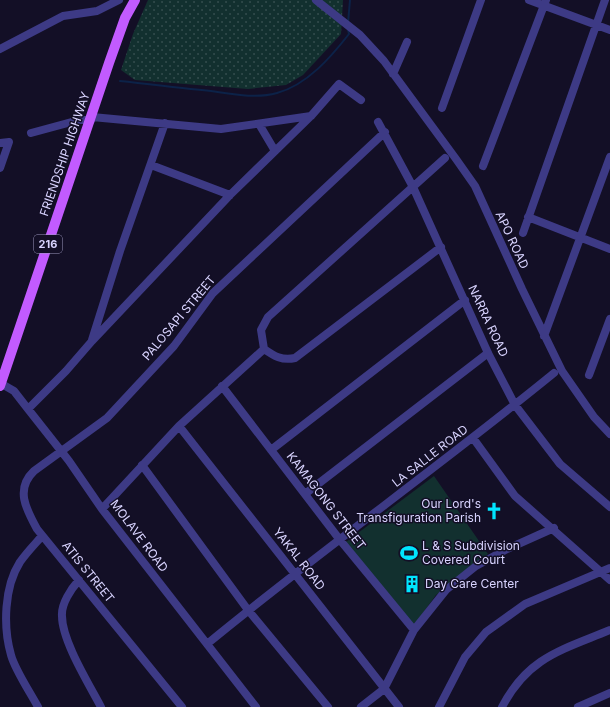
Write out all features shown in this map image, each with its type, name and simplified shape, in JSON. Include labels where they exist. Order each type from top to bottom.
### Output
[{"type":"main road","name":"FRIENDSHIP HIGHWAY","points":[[0,384],[109,63],[125,18],[135,0]]},
{"type":"street","points":[[0,49],[63,16],[97,11],[119,0]]},
{"type":"street","name":"APO ROAD","points":[[316,0],[360,35],[384,61],[475,186],[544,336],[562,371],[594,417],[610,434]]},
{"type":"street","points":[[442,108],[481,0]]},
{"type":"street","points":[[529,0],[545,3],[596,26],[610,30]]},
{"type":"street","points":[[523,233],[605,0]]},
{"type":"street","points":[[483,166],[545,3]]},
{"type":"street","points":[[393,74],[407,42]]},
{"type":"street","points":[[28,409],[66,371],[104,328],[230,196],[311,116],[339,84],[361,100]]},
{"type":"street","points":[[31,133],[91,118],[165,123],[221,129],[311,116]]},
{"type":"street","name":"NARRA ROAD","points":[[378,122],[385,132],[413,187],[488,353],[515,405],[560,464],[610,507]]},
{"type":"street","points":[[92,341],[96,322],[165,123]]},
{"type":"street","points":[[259,124],[275,152]]},
{"type":"street","name":"PALOSAPI STREET","points":[[60,451],[107,418],[178,340],[213,293],[385,132]]},
{"type":"street","points":[[0,143],[9,142],[0,168]]},
{"type":"street","points":[[544,336],[610,157]]},
{"type":"street","points":[[441,248],[295,358],[289,359],[274,356],[264,348],[261,330],[268,317],[445,158]]},
{"type":"street","points":[[151,165],[230,196]]},
{"type":"street","points":[[528,217],[610,249]]},
{"type":"street","points":[[271,450],[465,300]]},
{"type":"street","points":[[589,375],[610,319]]},
{"type":"street","points":[[96,322],[104,328]]},
{"type":"street","points":[[102,509],[179,426],[264,348]]},
{"type":"street","points":[[305,494],[488,353]]},
{"type":"street","name":"LA SALLE ROAD","points":[[207,644],[248,610],[296,575],[473,438],[554,373]]},
{"type":"street","name":"MOLAVE ROAD","points":[[0,384],[14,391],[102,509],[256,707]]},
{"type":"street","name":"KAMAGONG STREET","points":[[222,386],[340,540],[414,630]]},
{"type":"street","name":"YAKAL ROAD","points":[[179,426],[399,707]]},
{"type":"street","points":[[473,438],[515,496],[554,528],[610,580]]},
{"type":"street","name":"ATIS STREET","points":[[60,451],[27,477],[23,485],[23,498],[29,516],[42,536],[182,707]]},
{"type":"street","points":[[142,465],[248,610],[328,707]]},
{"type":"street","points":[[361,707],[384,689],[414,630],[446,590],[476,566],[507,548],[554,528]]},
{"type":"street","points":[[38,707],[11,656],[6,622],[8,598],[13,576],[20,562],[42,536]]},
{"type":"street","points":[[439,707],[465,657],[486,632],[525,604],[602,573],[610,568]]},
{"type":"street","points":[[79,580],[65,603],[61,615],[65,635],[101,707]]},
{"type":"street","points":[[502,707],[513,688],[533,666],[565,649],[610,630]]},
{"type":"street","points":[[578,707],[593,704],[610,693]]},
{"type":"green space","points":[[148,0],[343,0],[341,34],[303,75],[286,85],[248,89],[135,80],[121,70],[133,34]]},
{"type":"green space","points":[[434,476],[488,554],[436,595],[412,628],[342,545]]},
{"type":"waterway","points":[[348,23],[350,0]]},
{"type":"waterway","points":[[120,81],[244,95],[269,95],[298,84],[318,69],[349,34],[348,29]]},
{"type":"place","name":"Our Lord's Transfiguration Parish","points":[[494,511]]},
{"type":"place","name":"L & S Subdivision Covered Court","points":[[409,553]]},
{"type":"place","name":"Day Care Center","points":[[412,584]]}]
